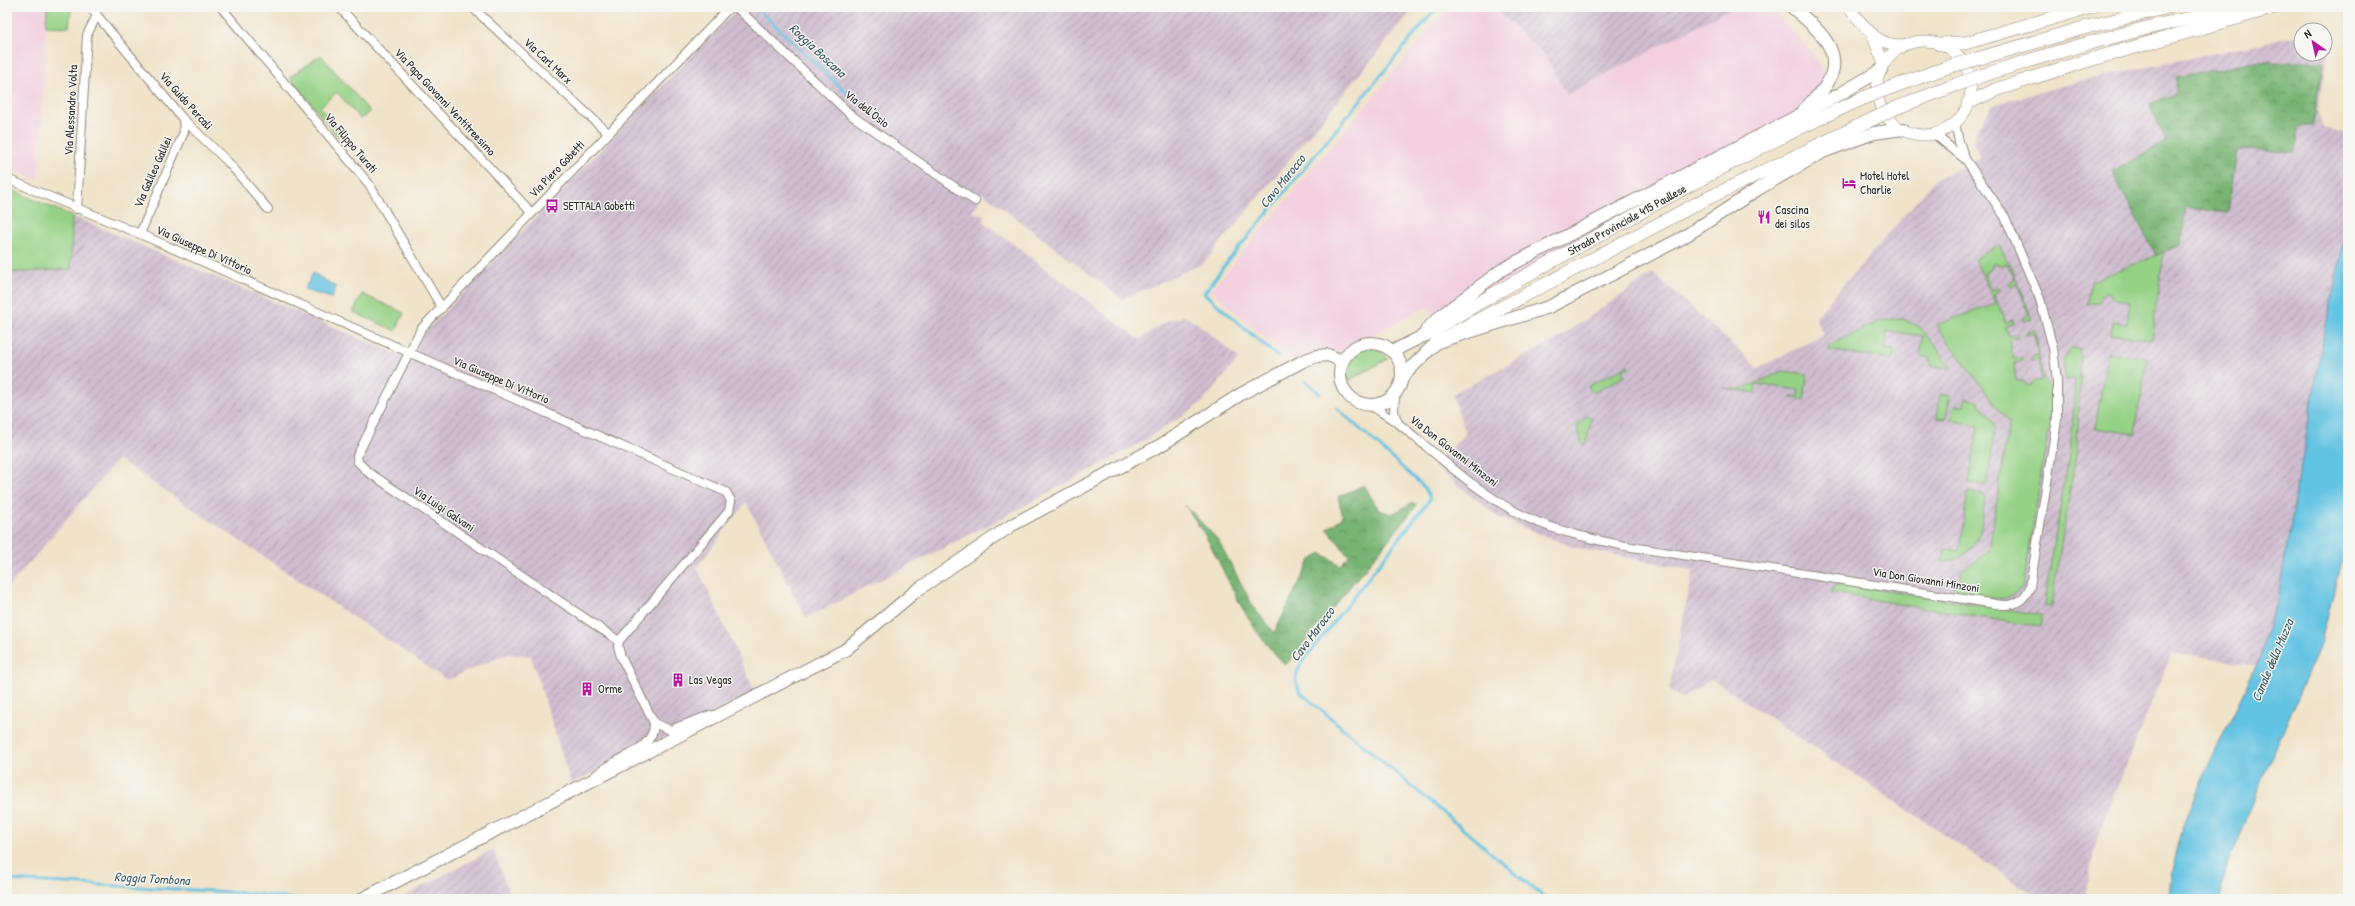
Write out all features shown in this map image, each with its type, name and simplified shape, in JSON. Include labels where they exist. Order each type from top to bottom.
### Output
[{"type":"highway","points":[[1939,44],[1965,43],[2091,7]]},
{"type":"highway","name":"Strada Provinciale 415 Paullese","points":[[1425,335],[1465,310],[1672,195],[1831,112],[1866,97],[1951,66],[2087,27],[2168,7]]},
{"type":"highway","points":[[1437,342],[1702,200],[1896,108],[1958,84],[2042,56],[2131,31],[2250,7]]},
{"type":"highway","points":[[1968,103],[1995,90],[2086,61],[2275,7]]},
{"type":"main road","points":[[1792,7],[1826,38],[1832,52],[1831,76],[1825,87],[1798,116]]},
{"type":"main road","points":[[1848,7],[1871,33],[1892,45],[1924,41],[1939,44],[1959,56],[1967,69],[1971,87],[1968,103],[1955,123],[1934,134],[1919,134],[1903,129],[1888,118],[1880,102],[1878,84],[1883,67],[1871,33]]},
{"type":"main road","points":[[1425,335],[1427,329],[1443,314],[1503,270],[1798,116],[1883,67],[1896,51],[1909,44]]},
{"type":"main road","points":[[1402,377],[1401,363],[1393,351],[1380,344],[1367,343],[1350,350],[1342,362],[1340,374],[1345,392],[1357,402],[1370,405],[1383,403],[1395,395],[1402,377],[1437,342],[1549,307],[1682,238],[1758,189],[1823,152],[1874,133],[1903,129]]},
{"type":"main road","name":"Strada Provinciale 415 Paullese","points":[[1393,351],[1425,335]]},
{"type":"main road","points":[[362,899],[845,650],[916,591],[1012,525],[1161,445],[1241,394],[1303,361],[1317,356],[1328,355],[1342,362]]},
{"type":"street","name":"Via Guido Percali","points":[[90,7],[183,119],[228,162],[268,209]]},
{"type":"street","name":"Via Filippo Turati","points":[[222,7],[369,184],[442,308]]},
{"type":"street","name":"Via Papa Giovanni Ventitreesimo","points":[[340,7],[532,213]]},
{"type":"street","name":"Via Carl Marx","points":[[472,7],[608,133]]},
{"type":"street","name":"Via Piero Gobetti","points":[[408,353],[421,329],[730,7]]},
{"type":"street","name":"Via dell'Osio","points":[[736,7],[851,114],[975,202]]},
{"type":"street","name":"Via Alessandro Volta","points":[[77,209],[87,37],[90,25],[97,15]]},
{"type":"street","name":"Via Galileo Galilei","points":[[140,234],[184,132],[183,119]]},
{"type":"street","name":"Via Don Giovanni Minzoni","points":[[1370,405],[1398,423],[1472,483],[1510,508],[1529,518],[1567,533],[1625,546],[2002,605],[2016,604],[2027,594],[2030,587],[2057,420],[2057,381],[2046,319],[2029,270],[2005,217],[1966,160],[1959,142],[1955,123]]},
{"type":"street","name":"Via Don Giovanni Minzoni","points":[[1934,134],[1966,160]]},
{"type":"street","name":"Via Giuseppe Di Vittorio","points":[[7,179],[140,234],[408,353],[719,488],[730,496],[731,506],[729,512],[619,641]]},
{"type":"street","name":"Via Luigi Galvani","points":[[408,353],[359,449],[357,456],[362,468],[619,641]]},
{"type":"street","name":"Via Don Giovanni Minzoni","points":[[1395,395],[1394,412],[1398,423]]},
{"type":"street","points":[[590,781],[604,766],[647,743],[654,732],[654,723],[621,657],[618,646],[619,641]]},
{"type":"street","points":[[654,723],[670,730],[704,716],[722,713]]},
{"type":"shaded area","points":[[7,7],[47,8],[38,181],[7,168]]},
{"type":"shaded area","points":[[739,7],[1415,7],[1204,263],[1122,299],[983,193],[972,213],[983,214],[985,223],[1140,340],[1163,323],[1184,316],[1197,323],[1239,358],[1203,402],[1147,439],[1004,517],[806,618],[746,502],[697,567],[755,692],[571,784],[531,656],[507,654],[447,680],[118,459],[7,589],[7,273],[71,269],[72,216],[410,360],[424,333]]},
{"type":"shaded area","points":[[1448,7],[1493,7],[1545,55],[1567,95],[1733,7],[1769,7],[1811,52],[1823,71],[1828,86],[1823,109],[1441,319],[1426,307],[1303,371],[1211,290]]},
{"type":"shaded area","points":[[1493,7],[1733,7],[1567,95],[1545,55]]},
{"type":"shaded area","points":[[2293,37],[2293,62],[2326,62],[2318,113],[2323,128],[2348,133],[2348,285],[2269,668],[2172,653],[2099,832],[2085,899],[2040,899],[1712,679],[1682,699],[1669,689],[1693,570],[1572,547],[1498,517],[1434,466],[1466,433],[1452,394],[1556,340],[1653,273],[1758,368],[1823,335],[1815,318],[1936,179],[1980,158],[1974,143],[1976,132],[1990,109],[1996,104],[2080,81]]},
{"type":"shaded area","points":[[493,849],[511,899],[399,899]]},
{"type":"green space","points":[[47,7],[69,7],[71,10],[69,27],[46,26]]},
{"type":"green space","points":[[321,55],[370,112],[360,119],[337,92],[320,107],[342,134],[337,136],[290,77]]},
{"type":"green space","points":[[2255,62],[2323,62],[2313,125],[2300,125],[2295,152],[2237,150],[2228,213],[2186,207],[2181,244],[2156,255],[2112,172],[2166,141],[2150,104],[2177,93],[2176,77]]},
{"type":"green space","points":[[7,188],[72,216],[71,269],[7,273]]},
{"type":"green space","points":[[1999,245],[2018,282],[2032,319],[2023,321],[2022,318],[2029,315],[2017,283],[2010,286],[2008,283],[2015,279],[2006,263],[2000,266],[1993,263],[1991,269],[1984,273],[1992,290],[1999,287],[2001,290],[1994,293],[2005,322],[2013,320],[2014,323],[2006,326],[2009,336],[2017,335],[2018,338],[2010,340],[2013,359],[2021,357],[2022,361],[2014,363],[2016,381],[2024,381],[2025,384],[2029,386],[2033,381],[2041,380],[2039,359],[2031,360],[2031,356],[2038,355],[2034,334],[2026,335],[2026,333],[2035,330],[2043,379],[2051,389],[2051,414],[2024,582],[2019,591],[2013,596],[2004,598],[1985,597],[1957,591],[1953,584],[1958,585],[1962,570],[1989,551],[2009,423],[1936,325],[1996,303],[1974,259]]},
{"type":"green space","points":[[2164,252],[2151,340],[2111,334],[2113,322],[2127,324],[2130,301],[2113,299],[2108,291],[2099,297],[2101,302],[2087,304],[2090,282]]},
{"type":"green space","points":[[362,294],[404,313],[396,331],[353,312]]},
{"type":"green space","points":[[1900,318],[1920,327],[1950,365],[1950,368],[1931,366],[1931,358],[1920,356],[1923,336],[1887,331],[1885,349],[1894,350],[1893,360],[1828,350],[1829,346],[1879,321]]},
{"type":"green space","points":[[1364,347],[1371,347],[1378,350],[1388,359],[1348,381],[1346,375],[1346,365],[1354,353]]},
{"type":"green space","points":[[2070,348],[2080,349],[2079,354],[2081,355],[2077,448],[2051,606],[2044,605],[2072,436],[2075,379],[2066,380],[2063,360]]},
{"type":"green space","points":[[2108,352],[2147,358],[2135,434],[2095,428]]},
{"type":"green space","points":[[1628,365],[1629,367],[1622,371],[1625,376],[1593,393],[1588,386]]},
{"type":"green space","points":[[1783,371],[1807,374],[1804,400],[1791,398],[1791,396],[1798,397],[1799,390],[1756,384],[1755,393],[1723,388],[1743,389]]},
{"type":"green space","points":[[1940,394],[1950,395],[1946,419],[1937,418]]},
{"type":"green space","points":[[1965,398],[1977,401],[1991,418],[1995,427],[1988,481],[1984,485],[1969,483],[1978,426],[1951,420],[1954,405],[1964,406]]},
{"type":"green space","points":[[1587,416],[1592,418],[1586,444],[1582,444],[1577,426]]},
{"type":"green space","points":[[1364,485],[1379,510],[1392,514],[1412,503],[1417,505],[1286,665],[1273,652],[1251,623],[1207,539],[1185,505],[1218,540],[1254,608],[1274,633],[1310,561],[1321,553],[1340,565],[1349,556],[1327,529],[1343,517],[1338,497]]},
{"type":"green space","points":[[1968,492],[1982,494],[1985,498],[1982,523],[1978,537],[1970,549],[1963,555],[1953,561],[1942,562],[1945,549],[1959,551]]},
{"type":"green space","points":[[1843,583],[2042,615],[2040,627],[1831,593],[1834,586]]},
{"type":"water","name":"Canale della Muzza","points":[[2348,222],[2348,535],[2321,642],[2228,862],[2219,899],[2169,899],[2171,874],[2183,827],[2200,784],[2259,659],[2279,592],[2322,344]]},
{"type":"water","points":[[313,273],[336,287],[332,298],[304,290]]},
{"type":"waterway","name":"Roggia Boscana","points":[[756,7],[837,84],[866,108]]},
{"type":"waterway","name":"Cavo Marocco","points":[[1278,357],[1204,293],[1228,261],[1437,7]]},
{"type":"waterway","name":"Cavo Marocco","points":[[1306,381],[1320,394]]},
{"type":"waterway","name":"Cavo Marocco","points":[[1337,408],[1425,488],[1430,499],[1301,664],[1297,672],[1297,685],[1301,693],[1546,899]]},
{"type":"waterway","name":"Roggia Tombona","points":[[7,880],[248,893],[295,899]]},
{"type":"place","name":"Motel Hotel Charlie","points":[[1849,183]]},
{"type":"place","name":"SETTALA Gobetti","points":[[552,206]]},
{"type":"place","name":"Cascina dei silos","points":[[1764,217]]},
{"type":"place","name":"Las Vegas","points":[[678,680]]},
{"type":"place","name":"Orme","points":[[587,689]]}]
